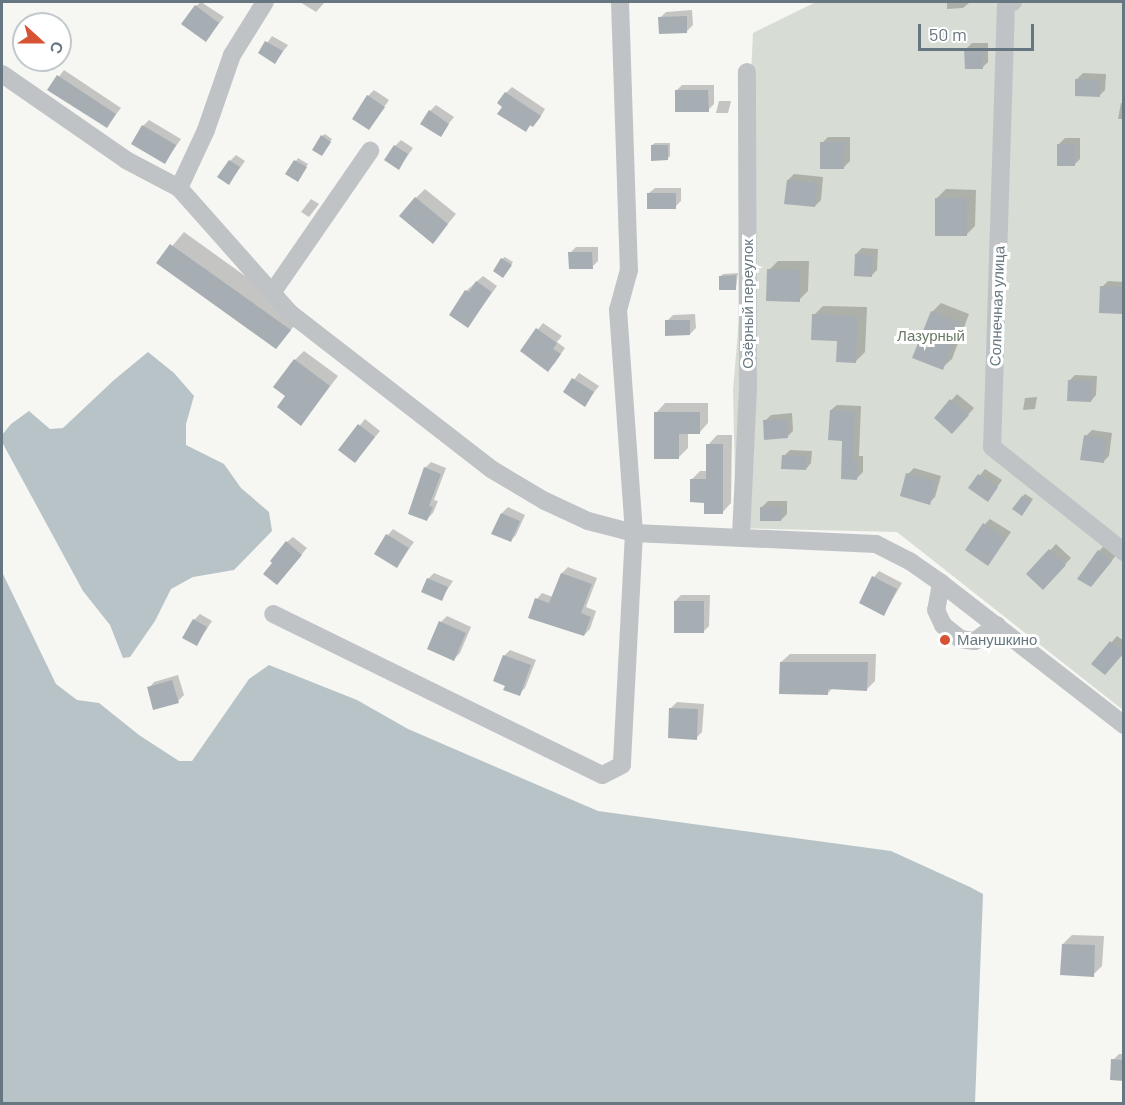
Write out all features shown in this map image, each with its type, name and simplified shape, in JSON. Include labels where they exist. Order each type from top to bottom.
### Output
[{"type":"street","points":[[179,188],[206,130],[232,55],[265,2]]},
{"type":"street","points":[[273,614],[602,775],[622,765],[634,533],[618,310],[629,270],[620,2]]},
{"type":"street","name":"Солнечная улица","points":[[1013,2],[1006,4],[992,447],[1124,552]]},
{"type":"street","name":"Озёрный переулок","points":[[741,536],[748,388],[747,72]]},
{"type":"street","points":[[2,74],[126,160],[179,188],[290,313],[491,469],[545,501],[588,521],[634,533],[741,536],[876,544],[911,562],[941,583],[1124,725]]},
{"type":"street","points":[[272,293],[370,151]]},
{"type":"street","points":[[941,583],[936,610],[943,625],[960,639],[975,641],[997,626]]},
{"type":"green space","name":"Лазурный","points":[[816,2],[1123,2],[1123,710],[897,532],[736,528],[733,390],[740,307],[753,33]]},
{"type":"shaded area","points":[[148,352],[174,373],[194,396],[186,424],[186,445],[224,464],[241,488],[269,512],[272,531],[234,570],[193,577],[171,589],[155,621],[130,657],[123,658],[110,625],[83,591],[2,442],[2,435],[11,424],[29,411],[50,429],[63,428]]},
{"type":"shaded area","points":[[2,572],[56,684],[77,700],[99,703],[139,735],[179,761],[192,761],[249,679],[269,665],[357,700],[408,729],[598,811],[891,851],[983,894],[975,1103],[2,1103]]},
{"type":"building","points":[[195,5],[219,23],[206,42],[181,24]]},
{"type":"building","points":[[687,16],[687,33],[659,34],[658,17]]},
{"type":"building","points":[[265,41],[283,51],[275,64],[258,53]]},
{"type":"building","points":[[964,48],[982,48],[983,69],[965,69]]},
{"type":"building","points":[[57,75],[116,114],[107,128],[47,90]]},
{"type":"building","points":[[1075,79],[1100,80],[1100,97],[1075,96]]},
{"type":"building","points":[[675,90],[708,90],[709,112],[675,112]]},
{"type":"building","points":[[505,92],[541,116],[533,127],[530,125],[526,132],[497,114],[502,107],[497,103]]},
{"type":"building","points":[[367,95],[385,107],[369,130],[352,119]]},
{"type":"building","points":[[429,110],[449,124],[441,137],[420,124]]},
{"type":"building","points":[[142,125],[176,145],[165,164],[131,144]]},
{"type":"building","points":[[321,135],[331,142],[322,156],[312,150]]},
{"type":"building","points":[[820,142],[845,142],[844,169],[820,169]]},
{"type":"building","points":[[1057,144],[1075,144],[1075,166],[1057,166]]},
{"type":"building","points":[[394,145],[408,154],[399,170],[384,160]]},
{"type":"building","points":[[651,145],[668,145],[668,160],[651,161]]},
{"type":"building","points":[[229,160],[240,167],[229,185],[217,177]]},
{"type":"building","points":[[294,160],[307,167],[298,182],[285,174]]},
{"type":"building","points":[[787,180],[818,183],[815,207],[784,204]]},
{"type":"building","points":[[647,193],[676,193],[676,209],[647,209]]},
{"type":"building","points":[[415,197],[448,224],[433,244],[399,216]]},
{"type":"building","points":[[935,198],[967,198],[967,236],[935,236]]},
{"type":"building","points":[[170,244],[291,330],[276,349],[156,263]]},
{"type":"building","points":[[568,252],[592,252],[593,269],[569,269]]},
{"type":"building","points":[[855,254],[873,255],[872,277],[854,276]]},
{"type":"building","points":[[501,258],[512,265],[503,278],[493,271]]},
{"type":"building","points":[[767,269],[800,270],[800,302],[766,301]]},
{"type":"building","points":[[736,275],[736,290],[719,290],[719,276]]},
{"type":"building","points":[[476,281],[492,292],[468,328],[449,315],[465,290],[469,292]]},
{"type":"building","points":[[1100,286],[1123,287],[1122,314],[1099,313]]},
{"type":"building","points":[[931,311],[961,323],[943,370],[912,358]]},
{"type":"building","points":[[812,314],[858,316],[856,363],[836,362],[837,341],[811,340]]},
{"type":"building","points":[[665,320],[690,320],[690,335],[665,336]]},
{"type":"building","points":[[536,328],[557,343],[553,349],[561,354],[548,372],[520,351]]},
{"type":"building","points":[[294,359],[330,386],[301,426],[277,407],[285,396],[273,387]]},
{"type":"building","points":[[572,378],[594,392],[585,407],[563,392]]},
{"type":"building","points":[[1068,380],[1092,381],[1091,402],[1067,401]]},
{"type":"building","points":[[950,399],[969,415],[952,434],[934,418]]},
{"type":"building","points":[[830,410],[855,411],[853,461],[858,462],[857,480],[841,479],[842,441],[828,440]]},
{"type":"building","points":[[654,412],[700,412],[700,434],[679,434],[679,459],[654,459]]},
{"type":"building","points":[[787,419],[788,438],[764,440],[763,420]]},
{"type":"building","points":[[358,424],[375,437],[355,463],[338,450]]},
{"type":"building","points":[[1084,435],[1107,439],[1104,463],[1080,460]]},
{"type":"building","points":[[706,444],[723,444],[723,514],[704,514],[704,503],[690,502],[690,479],[706,479]]},
{"type":"building","points":[[782,455],[807,456],[806,470],[781,469]]},
{"type":"building","points":[[424,467],[441,474],[429,506],[433,507],[427,521],[408,514]]},
{"type":"building","points":[[906,473],[936,482],[930,505],[900,496]]},
{"type":"building","points":[[978,474],[998,487],[988,502],[968,488]]},
{"type":"building","points":[[1022,496],[1031,502],[1022,516],[1012,509]]},
{"type":"building","points":[[760,507],[781,507],[781,521],[760,521]]},
{"type":"building","points":[[501,513],[520,521],[511,542],[491,534]]},
{"type":"building","points":[[983,523],[1006,539],[988,566],[965,550]]},
{"type":"building","points":[[386,534],[409,548],[397,568],[374,554]]},
{"type":"building","points":[[286,541],[302,555],[277,585],[263,574]]},
{"type":"building","points":[[1049,549],[1066,565],[1043,590],[1026,574]]},
{"type":"building","points":[[1098,550],[1112,561],[1091,587],[1077,579]]},
{"type":"building","points":[[561,573],[592,584],[581,613],[591,617],[584,636],[528,618],[535,598],[549,603]]},
{"type":"building","points":[[872,576],[897,589],[884,616],[859,603]]},
{"type":"building","points":[[427,578],[448,587],[442,601],[421,592]]},
{"type":"building","points":[[674,601],[704,601],[704,633],[674,633]]},
{"type":"building","points":[[193,619],[207,627],[197,646],[182,638]]},
{"type":"building","points":[[439,621],[466,633],[454,661],[427,649]]},
{"type":"building","points":[[1110,641],[1124,653],[1105,675],[1091,664]]},
{"type":"building","points":[[503,655],[531,665],[520,696],[503,690],[505,686],[493,681]]},
{"type":"building","points":[[780,662],[868,662],[867,691],[828,689],[828,695],[779,694]]},
{"type":"building","points":[[172,680],[179,703],[153,710],[147,687]]},
{"type":"building","points":[[669,708],[698,709],[697,740],[668,738]]},
{"type":"building","points":[[1062,944],[1095,945],[1094,977],[1060,975]]},
{"type":"building","points":[[1111,1059],[1124,1060],[1124,1081],[1110,1080]]},
{"type":"place","name":"Манушкино","points":[[945,640]]}]
